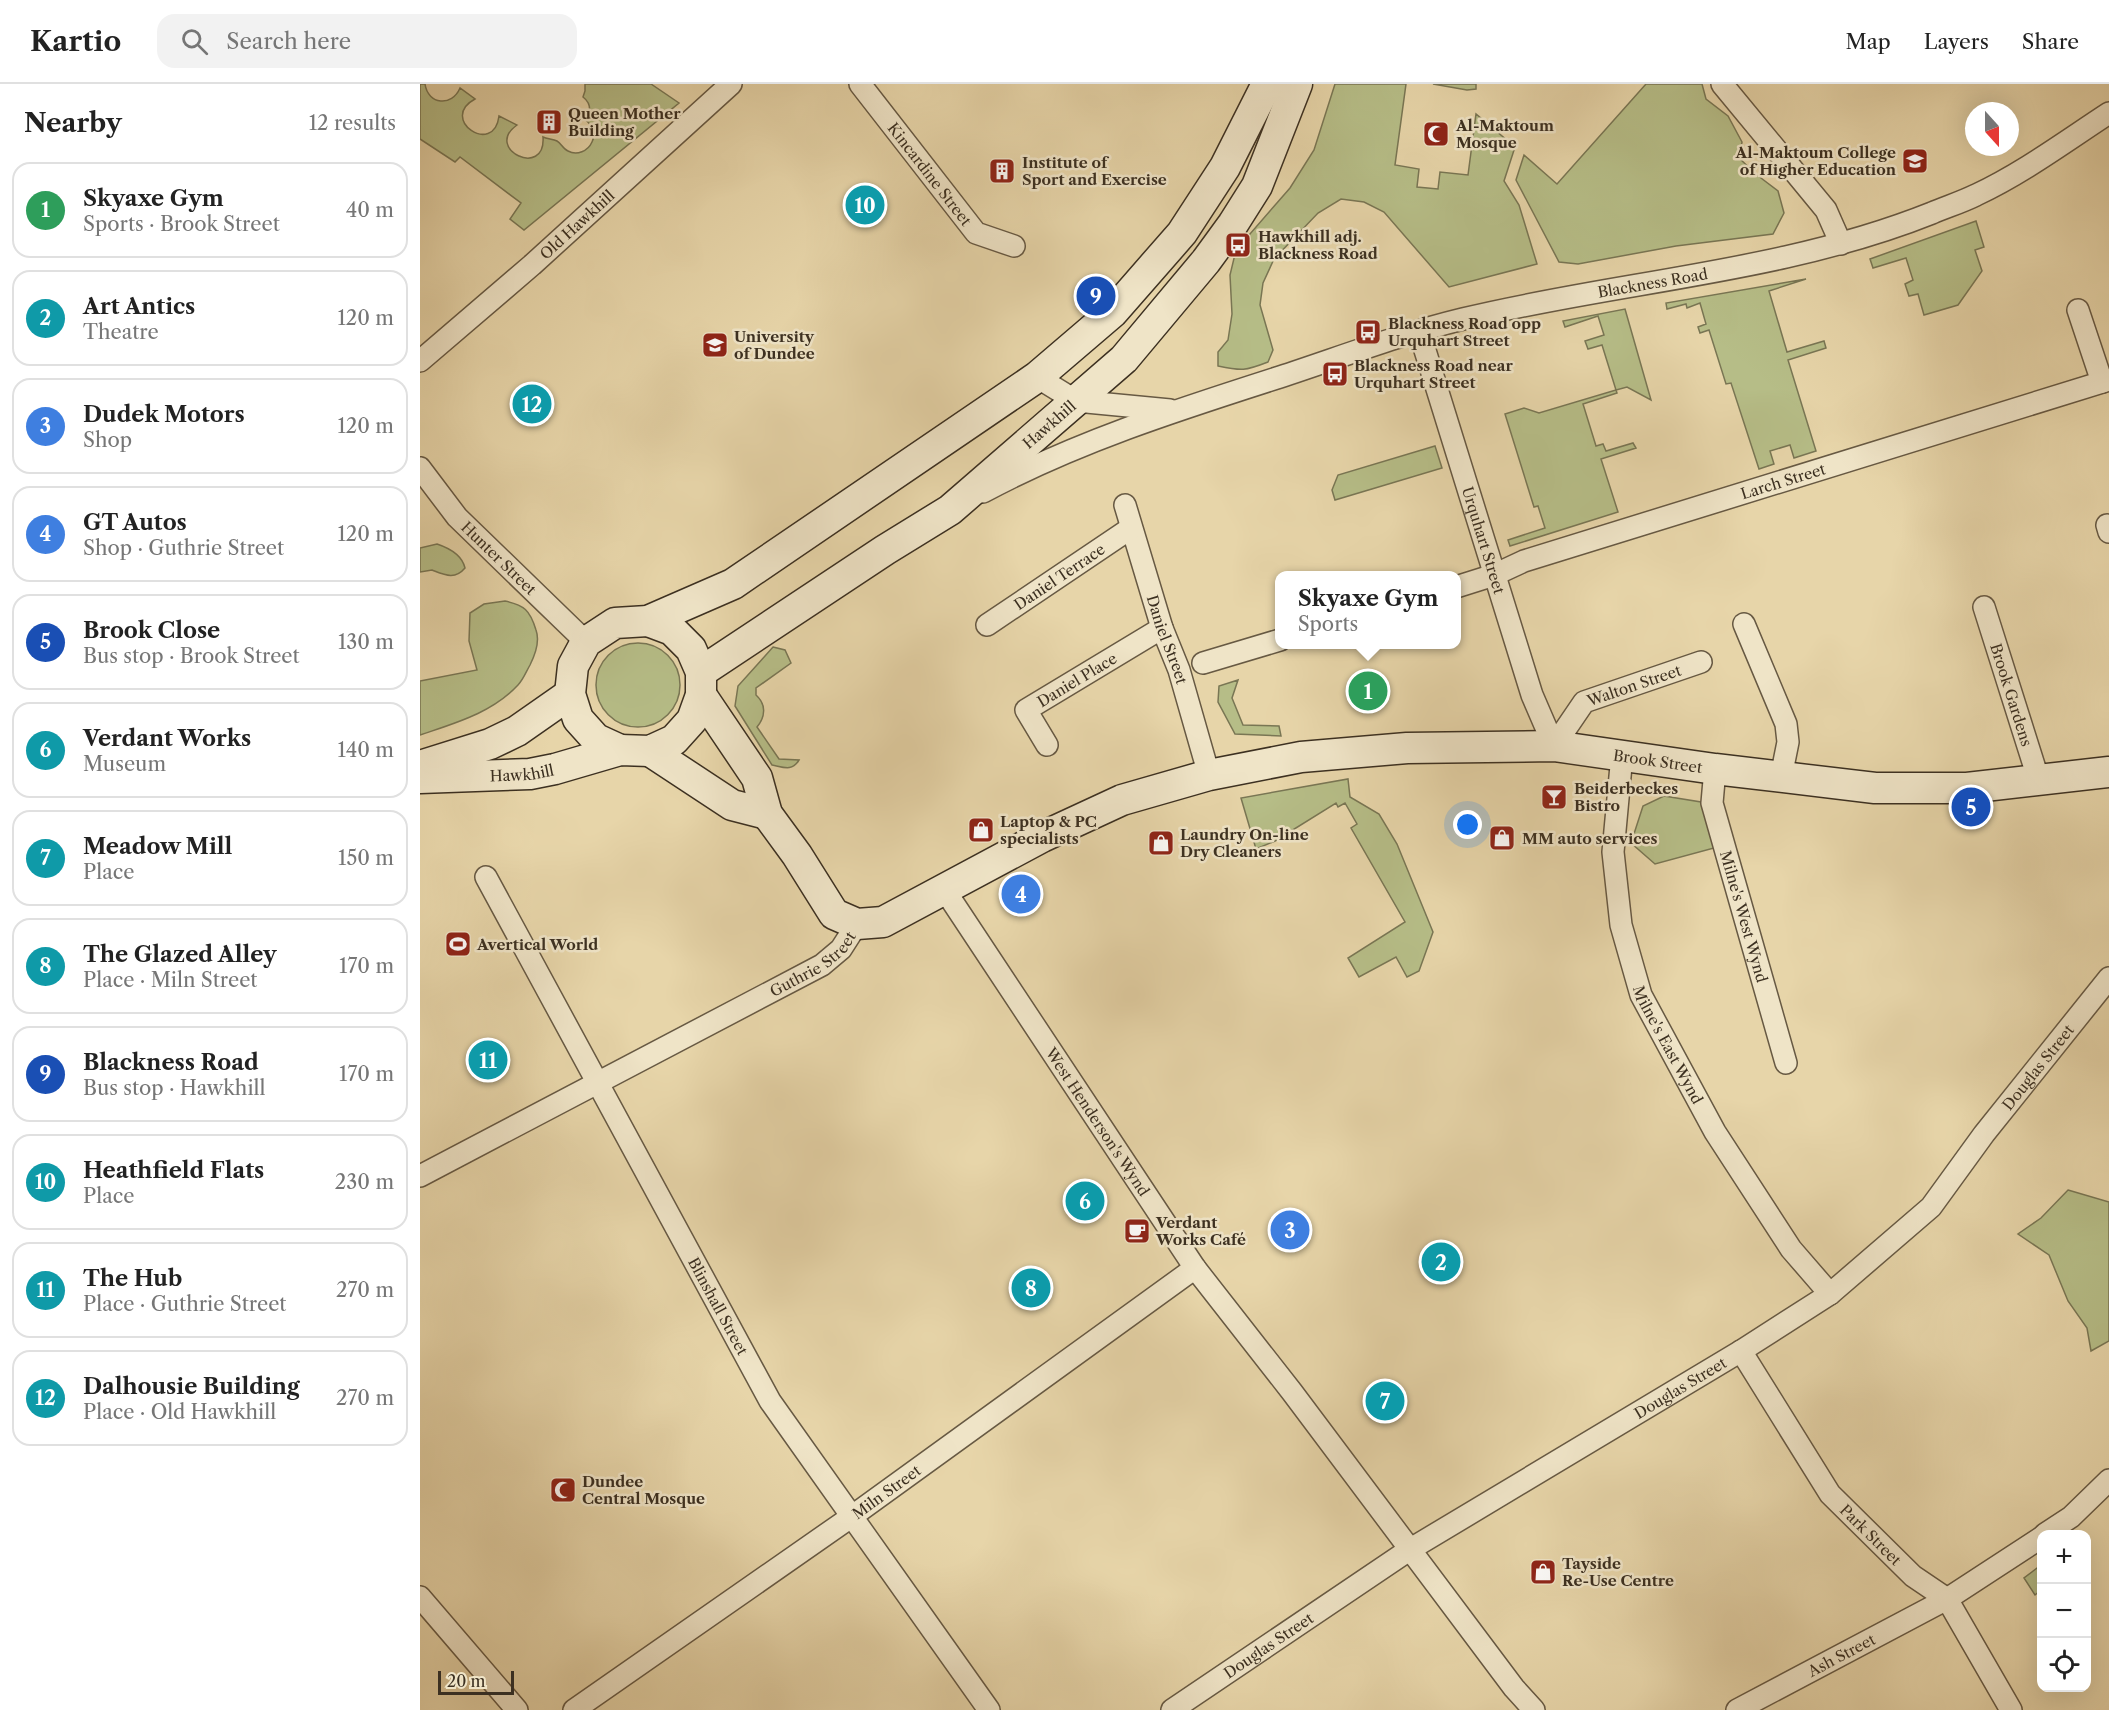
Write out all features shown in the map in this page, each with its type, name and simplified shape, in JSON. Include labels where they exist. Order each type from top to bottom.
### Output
[{"type":"street","name":"Old Hawkhill","points":[[420,361],[532,265],[731,84]]},
{"type":"street","name":"Kincardine Street","points":[[860,84],[976,232],[1014,246]]},
{"type":"street","points":[[586,642],[615,623],[648,621],[734,584],[1037,377],[1113,312],[1182,233],[1225,167],[1268,84]]},
{"type":"street","name":"Hawkhill","points":[[420,778],[530,774],[620,750],[650,751],[674,740],[692,720],[701,684],[885,550],[950,510],[1124,359],[1206,261],[1233,224],[1257,186],[1298,84]]},
{"type":"street","points":[[1722,84],[1826,210],[1841,244]]},
{"type":"street","name":"Blackness Road","points":[[950,510],[1033,468],[1176,411],[1419,331],[1517,307],[1781,260],[1902,225],[1976,195],[2028,166],[2109,113]]},
{"type":"street","points":[[2078,310],[2106,381]]},
{"type":"street","name":"Urquhart Street","points":[[1419,331],[1532,695],[1554,746]]},
{"type":"street","name":"Blackness Road","points":[[1037,377],[1076,401],[1176,411]]},
{"type":"street","name":"Larch Street","points":[[1461,585],[1494,575],[1524,561],[2106,381]]},
{"type":"street","name":"Hunter Street","points":[[420,468],[457,517],[586,642]]},
{"type":"street","name":"Daniel Street","points":[[1125,505],[1162,628],[1179,670],[1209,775]]},
{"type":"street","name":"Daniel Terrace","points":[[987,625],[1131,528]]},
{"type":"street","name":"Brook Gardens","points":[[1984,607],[2039,781]]},
{"type":"street","points":[[648,621],[672,630],[691,648],[701,684],[757,778],[767,814],[797,855],[834,914],[857,924]]},
{"type":"street","points":[[1744,624],[1786,723],[1788,742],[1781,777]]},
{"type":"street","name":"Daniel Place","points":[[1047,745],[1026,710],[1162,628]]},
{"type":"street","points":[[1203,663],[1275,641]]},
{"type":"street","name":"Hawkhill","points":[[586,642],[573,666],[570,694],[578,719],[596,739],[620,750]]},
{"type":"street","name":"Walton Street","points":[[1554,746],[1584,702],[1701,662]]},
{"type":"street","name":"Hawkhill","points":[[420,766],[490,744],[517,731],[570,694]]},
{"type":"street","name":"Brook Street","points":[[1209,775],[1301,757],[1407,748],[1554,746],[1715,769],[1875,788],[1967,788],[2109,772]]},
{"type":"street","points":[[650,751],[732,805],[767,814]]},
{"type":"street","name":"Milne's East Wynd","points":[[1622,755],[1613,852],[1621,925],[1641,994],[1715,1131],[1791,1249],[1830,1294]]},
{"type":"street","name":"Milne's West Wynd","points":[[1715,769],[1712,803],[1786,1063]]},
{"type":"street","name":"Guthrie Street","points":[[420,1176],[822,965],[841,949],[857,924],[883,922],[1042,837],[1122,800],[1209,775]]},
{"type":"street","name":"Blinshall Street","points":[[486,877],[770,1401],[989,1710]]},
{"type":"street","name":"West Henderson's Wynd","points":[[944,889],[1195,1268],[1292,1392],[1409,1550]]},
{"type":"street","name":"Douglas Street","points":[[1172,1710],[1409,1550],[1741,1351],[1830,1294],[1931,1207],[1984,1134],[2109,978]]},
{"type":"street","name":"Miln Street","points":[[574,1710],[851,1517],[1195,1268]]},
{"type":"street","name":"Park Street","points":[[1741,1351],[1830,1494],[1912,1576],[1947,1599],[2012,1710]]},
{"type":"street","name":"Ash Street","points":[[2052,1530],[2071,1517],[2109,1480]]},
{"type":"street","name":"Ash Street","points":[[1737,1710],[1947,1599],[2037,1540]]},
{"type":"street","points":[[1409,1550],[1533,1710]]},
{"type":"street","points":[[420,1597],[517,1710]]},
{"type":"green space","points":[[420,84],[425,84],[427,91],[435,100],[446,101],[452,98],[460,88],[475,99],[465,107],[462,116],[465,124],[479,134],[488,133],[495,128],[499,116],[517,125],[508,134],[507,143],[518,156],[527,158],[535,156],[541,150],[543,137],[557,141],[566,150],[575,153],[588,148],[594,133],[587,121],[588,102],[583,97],[585,84],[651,84],[679,103],[524,230],[510,219],[521,203],[460,157],[455,162],[420,139]]},
{"type":"green space","points":[[1335,84],[1406,84],[1395,165],[1419,169],[1417,187],[1438,189],[1440,172],[1468,175],[1476,114],[1515,147],[1504,181],[1519,205],[1537,264],[1449,287],[1384,212],[1364,202],[1341,199],[1318,213],[1274,259],[1263,283],[1260,305],[1273,350],[1268,362],[1243,369],[1218,366],[1218,352],[1228,340],[1232,314],[1230,275],[1236,250],[1290,188],[1314,150]]},
{"type":"green space","points":[[1433,84],[1476,84],[1476,89],[1467,90]]},
{"type":"green space","points":[[1646,84],[1702,84],[1706,99],[1728,116],[1742,142],[1739,158],[1778,191],[1784,213],[1773,234],[1676,246],[1578,264],[1559,262],[1516,180],[1524,155],[1557,184]]},
{"type":"green space","points":[[1976,221],[1984,247],[1975,250],[1982,271],[1958,305],[1924,315],[1918,294],[1909,296],[1905,284],[1913,280],[1906,258],[1873,268],[1870,259]]},
{"type":"green space","points":[[1806,279],[1769,291],[1787,352],[1824,341],[1826,348],[1788,360],[1816,451],[1794,458],[1790,445],[1770,451],[1774,464],[1759,469],[1731,383],[1726,384],[1709,330],[1700,333],[1698,327],[1706,324],[1700,303],[1687,308],[1686,304],[1667,309],[1666,303]]},
{"type":"green space","points":[[1625,309],[1651,400],[1627,387],[1616,390],[1602,345],[1588,349],[1585,341],[1604,335],[1598,316],[1565,327],[1563,321]]},
{"type":"green space","points":[[1616,390],[1617,393],[1583,404],[1596,446],[1603,444],[1606,451],[1633,443],[1636,448],[1601,459],[1618,512],[1510,546],[1508,540],[1545,528],[1538,506],[1534,507],[1505,414],[1524,408],[1539,413]]},
{"type":"green space","points":[[1435,446],[1442,468],[1335,500],[1332,490],[1338,475]]},
{"type":"green space","points":[[437,544],[461,559],[465,568],[461,572],[446,575],[432,570],[420,572],[420,548]]},
{"type":"green space","points":[[505,601],[517,604],[529,613],[537,634],[535,652],[521,681],[508,695],[485,710],[420,735],[420,681],[477,670],[469,641],[470,613],[484,604]]},
{"type":"green space","points":[[638,643],[654,646],[668,655],[677,669],[680,685],[677,701],[668,715],[654,724],[638,727],[622,724],[608,715],[599,701],[596,685],[599,669],[608,655],[622,646]]},
{"type":"green space","points":[[773,647],[785,650],[791,663],[756,688],[756,695],[762,702],[764,710],[757,727],[779,759],[799,760],[790,767],[772,765],[735,706],[738,686]]},
{"type":"green space","points":[[1238,680],[1232,698],[1243,725],[1279,726],[1281,736],[1235,734],[1218,702],[1219,686]]},
{"type":"green space","points":[[1348,779],[1350,797],[1379,814],[1397,844],[1433,932],[1419,971],[1407,977],[1396,957],[1359,977],[1348,958],[1405,922],[1351,828],[1357,824],[1345,803],[1338,807],[1336,803],[1275,841],[1256,849],[1241,798]]},
{"type":"green space","points":[[1664,796],[1701,802],[1714,848],[1655,864],[1631,843],[1643,806]]},
{"type":"green space","points":[[2068,1190],[2109,1202],[2109,1341],[2091,1351],[2087,1328],[2068,1301],[2049,1255],[2018,1234],[2041,1218]]},
{"type":"green space","points":[[2037,1568],[2037,1593],[2035,1595],[2024,1578]]},
{"type":"place","name":"Queen Mother Building","points":[[549,122]]},
{"type":"place","name":"Al-Maktoum Mosque","points":[[1436,134]]},
{"type":"place","name":"Al-Maktoum College of Higher Education","points":[[1915,161]]},
{"type":"place","name":"Institute of Sport and Exercise","points":[[1002,171]]},
{"type":"place","name":"Heathfield Flats","points":[[865,205]]},
{"type":"place","name":"Hawkhill adj. Blackness Road","points":[[1238,245]]},
{"type":"place","name":"Blackness Road","points":[[1096,296]]},
{"type":"place","name":"Blackness Road opp Urquhart Street","points":[[1368,332]]},
{"type":"place","name":"University of Dundee","points":[[715,345]]},
{"type":"place","name":"Blackness Road near Urquhart Street","points":[[1335,374]]},
{"type":"place","name":"Dalhousie Building","points":[[532,404]]},
{"type":"place","name":"Skyaxe Gym","points":[[1368,691]]},
{"type":"place","name":"Beiderbeckes Bistro","points":[[1554,797]]},
{"type":"place","name":"Brook Close","points":[[1971,807]]},
{"type":"place","name":"Laptop & PC specialists","points":[[981,830]]},
{"type":"place","name":"MM auto services","points":[[1502,838]]},
{"type":"place","name":"Laundry On-line Dry Cleaners","points":[[1161,843]]},
{"type":"place","name":"GT Autos","points":[[1021,894]]},
{"type":"place","name":"Avertical World","points":[[458,944]]},
{"type":"place","name":"The Hub","points":[[488,1060]]},
{"type":"place","name":"Verdant Works","points":[[1085,1201]]},
{"type":"place","name":"Dudek Motors","points":[[1290,1230]]},
{"type":"place","name":"Verdant Works Café","points":[[1137,1231]]},
{"type":"place","name":"Art Antics","points":[[1441,1262]]},
{"type":"place","name":"The Glazed Alley","points":[[1031,1288]]},
{"type":"place","name":"Meadow Mill","points":[[1385,1401]]},
{"type":"place","name":"Dundee Central Mosque","points":[[563,1490]]},
{"type":"place","name":"Tayside Re-Use Centre","points":[[1543,1572]]}]
